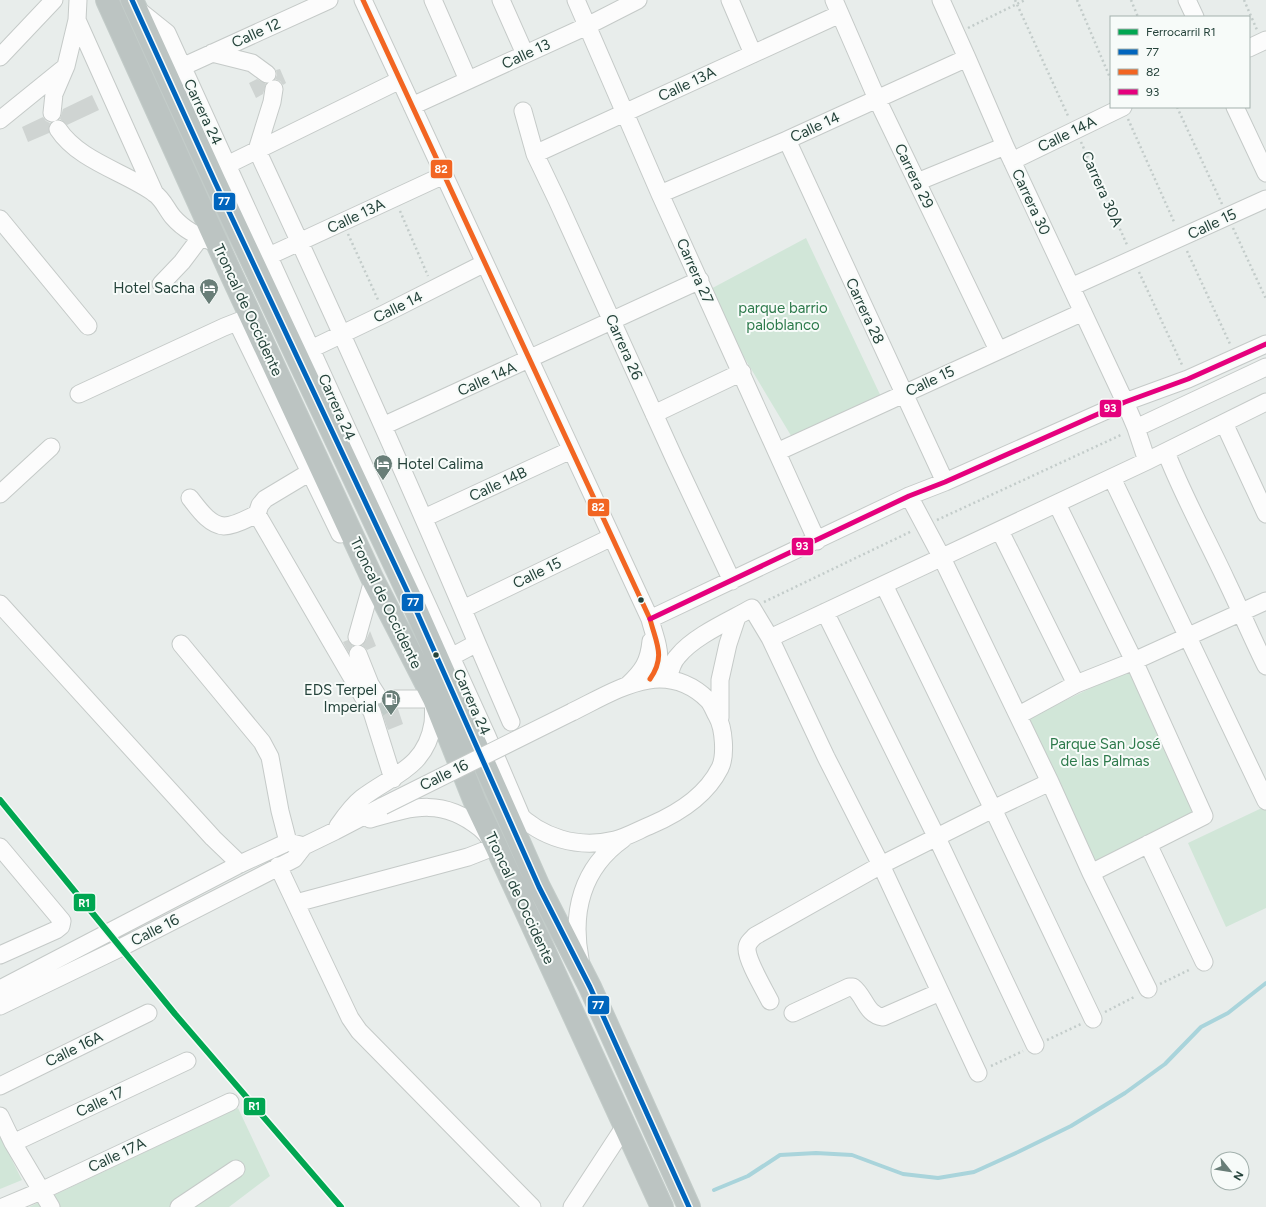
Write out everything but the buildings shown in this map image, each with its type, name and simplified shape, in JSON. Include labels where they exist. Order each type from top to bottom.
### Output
[{"type":"highway","name":"Troncal de Occidente","points":[[107,0],[209,241],[244,319],[370,587],[434,699],[475,802],[662,1207]]},
{"type":"highway","name":"Troncal de Occidente","points":[[134,4],[174,69],[539,887],[590,987],[689,1207]]},
{"type":"street","points":[[0,57],[54,0]]},
{"type":"street","points":[[78,0],[77,20],[66,66],[54,94],[55,121],[66,140],[97,162],[156,194]]},
{"type":"street","name":"Calle 12","points":[[174,69],[329,0]]},
{"type":"street","points":[[363,0],[612,537],[651,625],[658,648],[659,659],[657,669],[650,679]]},
{"type":"street","points":[[433,0],[468,80]]},
{"type":"street","points":[[501,0],[525,54]]},
{"type":"street","name":"Carrera 27","points":[[576,0],[660,194],[742,372],[817,541]]},
{"type":"street","name":"Calle 13","points":[[412,106],[587,26],[638,0]]},
{"type":"street","points":[[730,0],[753,54]]},
{"type":"street","name":"Carrera 30","points":[[941,0],[1005,146],[1125,402],[1136,428],[1147,461]]},
{"type":"street","points":[[1188,0],[1195,16]]},
{"type":"street","name":"Calle 13A","points":[[535,154],[753,54],[837,7]]},
{"type":"street","name":"Carrera 29","points":[[837,7],[877,99],[998,350]]},
{"type":"street","points":[[77,20],[156,194],[173,218],[187,230],[209,241],[161,284]]},
{"type":"street","points":[[212,53],[252,63],[271,82],[272,102],[257,150],[342,334],[424,518],[511,722]]},
{"type":"street","name":"Calle 14","points":[[660,194],[787,140],[967,58]]},
{"type":"street","points":[[3,113],[66,66]]},
{"type":"street","points":[[221,173],[257,150],[400,80]]},
{"type":"street","name":"Calle 14A","points":[[1012,161],[1121,108]]},
{"type":"street","points":[[1235,108],[1266,172]]},
{"type":"street","name":"Carrera 26","points":[[523,111],[535,154],[732,581]]},
{"type":"street","name":"Carrera 28","points":[[787,140],[903,394],[945,482]]},
{"type":"street","points":[[917,182],[1005,146]]},
{"type":"street","name":"Carrera 24","points":[[221,173],[269,256],[451,656],[522,818]]},
{"type":"street","name":"Calle 13A","points":[[269,256],[444,175]]},
{"type":"street","name":"Calle 15","points":[[1071,287],[1266,200]]},
{"type":"street","points":[[0,219],[88,326]]},
{"type":"street","name":"Calle 14","points":[[311,349],[485,264]]},
{"type":"street","name":"Calle 14A","points":[[383,426],[700,280]]},
{"type":"street","name":"Calle 15","points":[[777,452],[1083,312]]},
{"type":"street","points":[[79,394],[244,319]]},
{"type":"street","points":[[651,625],[732,581],[910,496],[1125,402],[1188,379],[1266,344]]},
{"type":"street","points":[[1136,428],[1266,367]]},
{"type":"street","points":[[654,414],[742,372]]},
{"type":"street","points":[[770,638],[1112,478],[1266,402]]},
{"type":"street","points":[[1224,423],[1266,514]]},
{"type":"street","points":[[0,494],[51,447]]},
{"type":"street","name":"Calle 14B","points":[[424,518],[571,450]]},
{"type":"street","points":[[1166,452],[1178,482],[1266,666]]},
{"type":"street","points":[[190,498],[202,514],[214,522],[224,526],[237,523],[257,514],[260,505],[265,499],[315,469]]},
{"type":"street","points":[[1112,478],[1188,635],[1266,802]]},
{"type":"street","points":[[910,496],[1019,716],[1091,873],[1148,989]]},
{"type":"street","points":[[1056,504],[1134,660],[1204,816],[1091,873]]},
{"type":"street","points":[[257,514],[376,705]]},
{"type":"street","points":[[1000,531],[1076,684]]},
{"type":"street","name":"Calle 15","points":[[463,609],[612,537]]},
{"type":"street","points":[[884,585],[993,808],[1093,1019]]},
{"type":"street","points":[[357,637],[370,587]]},
{"type":"street","points":[[1019,716],[1076,684],[1134,660],[1266,601]]},
{"type":"street","points":[[0,604],[213,838],[240,864]]},
{"type":"street","points":[[668,679],[672,664],[690,645],[709,632],[752,608],[770,638],[826,757],[881,865],[978,1072]]},
{"type":"street","points":[[825,612],[937,838],[1036,1045]]},
{"type":"street","points":[[492,780],[510,806],[522,818],[550,836],[566,841],[600,843],[616,840],[670,817],[692,802],[708,787],[721,767],[724,742],[720,721],[720,680],[728,644],[737,617]]},
{"type":"street","points":[[628,685],[640,673],[647,661],[651,625]]},
{"type":"street","points":[[451,656],[477,643]]},
{"type":"street","points":[[181,644],[262,742],[270,758],[280,811],[296,844]]},
{"type":"street","points":[[358,654],[370,684],[376,705],[393,779]]},
{"type":"street","name":"Calle 16","points":[[0,989],[240,864],[341,828],[628,685],[650,679],[668,679],[688,685],[709,700],[720,721]]},
{"type":"street","points":[[341,828],[344,817],[362,799],[413,764],[429,738],[433,723],[434,699],[394,700]]},
{"type":"street","points":[[770,1001],[748,957],[746,948],[748,943],[755,936],[881,865],[937,838],[993,808],[1050,782]]},
{"type":"street","points":[[296,903],[468,857],[496,846],[481,829],[466,818],[455,812],[439,808],[413,807],[341,828]]},
{"type":"street","points":[[590,987],[580,960],[577,942],[576,924],[579,905],[584,888],[596,867],[617,844],[632,834]]},
{"type":"street","name":"Calle 16","points":[[0,1006],[120,948],[294,858],[296,844]]},
{"type":"street","points":[[1148,844],[1204,962]]},
{"type":"street","points":[[0,847],[62,921],[61,926],[56,930],[0,955]]},
{"type":"street","points":[[278,866],[350,1018],[359,1031],[532,1207]]},
{"type":"street","points":[[793,1013],[848,987],[853,987],[857,990],[871,1013],[877,1017],[883,1017],[940,992]]},
{"type":"street","name":"Calle 16A","points":[[0,1086],[148,1013]]},
{"type":"street","name":"Calle 17","points":[[13,1143],[187,1061]]},
{"type":"street","name":"Calle 17A","points":[[3,1207],[41,1191],[230,1102]]},
{"type":"street","points":[[0,1116],[13,1143],[51,1207]]},
{"type":"street","points":[[572,1207],[625,1126]]},
{"type":"street","points":[[179,1207],[236,1169]]},
{"type":"path","name":"Carrera 30A","points":[[1015,0],[1188,379]]},
{"type":"path","points":[[956,34],[1025,0]]},
{"type":"path","points":[[1077,0],[1110,78]]},
{"type":"path","points":[[1131,0],[1138,16]]},
{"type":"path","points":[[1244,0],[1249,16]]},
{"type":"path","points":[[1250,18],[1259,44]]},
{"type":"path","points":[[395,198],[434,289]]},
{"type":"path","points":[[342,223],[384,314]]},
{"type":"path","points":[[752,608],[925,525],[1136,428]]},
{"type":"path","points":[[978,1072],[1093,1019],[1148,989],[1204,962]]},
{"type":"green space","name":"parque barrio paloblanco","points":[[806,238],[884,403],[796,444],[705,292]]},
{"type":"green space","name":"Parque San José de las Palmas","points":[[1128,670],[1196,814],[1095,862],[1027,719]]},
{"type":"green space","points":[[1266,806],[1266,908],[1226,927],[1188,843]]},
{"type":"green space","points":[[238,1108],[270,1176],[229,1207],[29,1207]]},
{"type":"green space","points":[[0,1136],[22,1180],[0,1189]]},
{"type":"waterway","points":[[714,1190],[748,1176],[780,1155],[816,1153],[852,1155],[903,1174],[938,1178],[974,1172],[1071,1126],[1125,1093],[1165,1064],[1201,1027],[1228,1013],[1266,983]]},
{"type":"tunnel","points":[[379,708],[394,699]]},
{"type":"rail line","name":"R1","points":[[0,800],[175,1014],[341,1207]]},
{"type":"transit line","name":"77","points":[[132,0],[215,182],[416,610],[539,887],[590,987],[689,1207]]},
{"type":"transit line","name":"82","points":[[363,0],[650,619],[657,642],[659,656],[655,671],[650,679]]},
{"type":"transit line","name":"93","points":[[650,619],[909,496],[945,482],[1125,402],[1188,379],[1266,344]]},
{"type":"place","name":"Hotel Sacha","points":[[209,305]]},
{"type":"place","name":"Hotel Calima","points":[[383,481]]},
{"type":"place","name":"EDS Terpel Imperial","points":[[391,716]]}]
